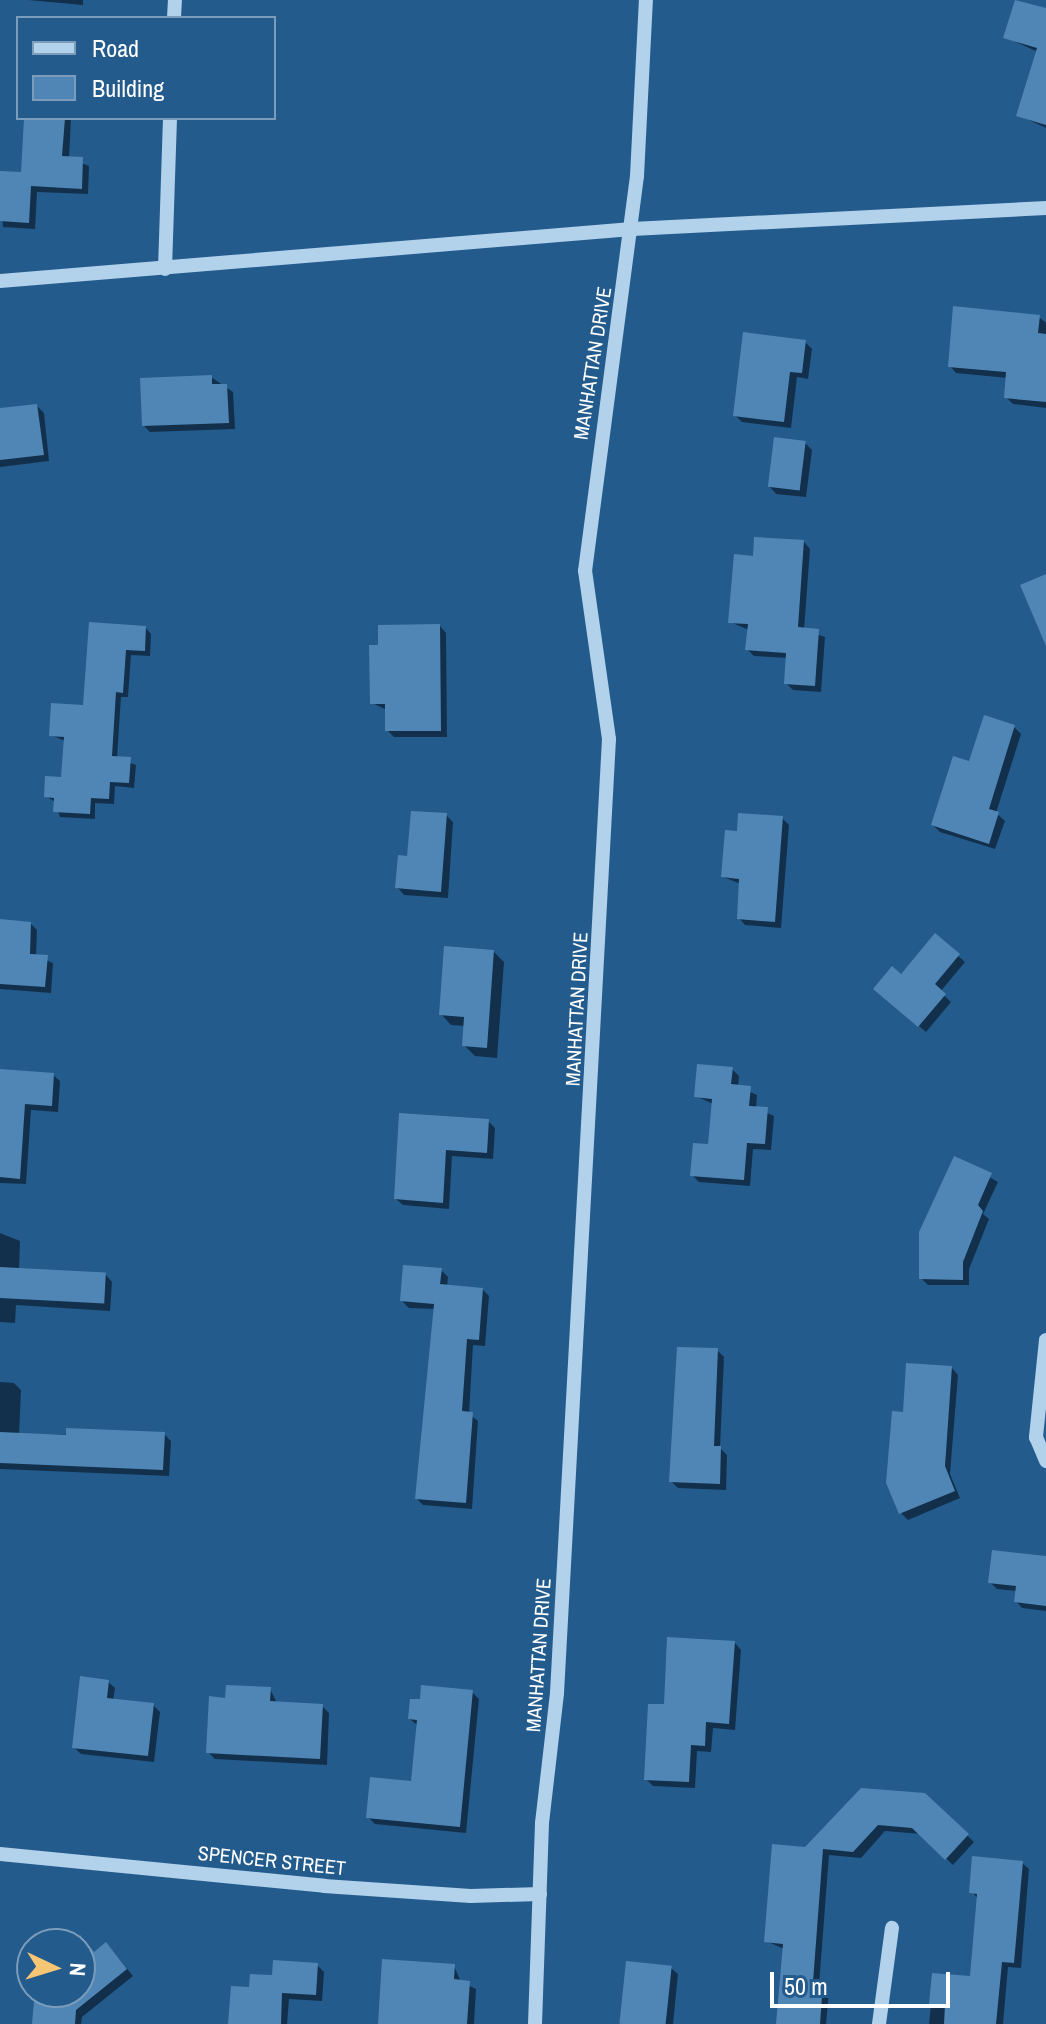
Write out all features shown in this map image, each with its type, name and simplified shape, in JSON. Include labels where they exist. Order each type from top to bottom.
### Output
[{"type":"street","name":"MANHATTAN DRIVE","points":[[535,2024],[540,1894],[559,1661],[609,752],[585,571],[632,229],[646,0]]},
{"type":"street","points":[[165,269],[170,120]]},
{"type":"street","points":[[0,281],[632,229],[1046,208]]},
{"type":"street","points":[[1046,1340],[1036,1437],[1046,1461]]},
{"type":"street","name":"SPENCER STREET","points":[[0,1854],[324,1886],[471,1896],[540,1894]]},
{"type":"street","points":[[879,2024],[892,1928]]},
{"type":"building","points":[[1015,0],[1046,8],[1046,125],[1016,116],[1037,48],[1003,38]]},
{"type":"building","points":[[24,120],[65,120],[62,156],[83,157],[82,189],[31,186],[29,223],[0,221],[0,171],[21,172]]},
{"type":"building","points":[[953,306],[1040,315],[1038,333],[1046,334],[1046,402],[1004,398],[1006,372],[948,367]]},
{"type":"building","points":[[743,332],[806,340],[802,373],[790,372],[784,422],[733,416]]},
{"type":"building","points":[[212,375],[212,384],[227,384],[229,423],[142,426],[140,378]]},
{"type":"building","points":[[37,404],[44,455],[0,460],[0,408]]},
{"type":"building","points":[[774,437],[806,441],[800,491],[768,487]]},
{"type":"building","points":[[754,537],[804,540],[798,627],[819,629],[815,686],[784,684],[786,653],[745,650],[748,624],[728,623],[734,554],[753,556]]},
{"type":"building","points":[[1046,574],[1046,646],[1020,585]]},
{"type":"building","points":[[89,622],[146,626],[145,651],[126,650],[123,693],[116,692],[112,756],[131,757],[129,783],[110,782],[109,799],[91,798],[90,814],[53,812],[54,798],[44,797],[45,776],[61,777],[64,737],[49,736],[51,703],[83,705]]},
{"type":"building","points":[[440,624],[441,731],[385,731],[385,704],[370,704],[369,645],[378,645],[378,625]]},
{"type":"building","points":[[984,715],[1015,725],[989,809],[999,812],[989,844],[931,825],[953,756],[969,761]]},
{"type":"building","points":[[411,811],[447,813],[441,892],[395,888],[398,855],[407,856]]},
{"type":"building","points":[[738,813],[783,816],[775,922],[737,919],[739,879],[721,877],[725,830],[737,831]]},
{"type":"building","points":[[0,919],[31,922],[30,954],[48,955],[45,987],[0,984]]},
{"type":"building","points":[[935,933],[960,954],[935,984],[946,994],[918,1027],[873,989],[892,966],[901,974]]},
{"type":"building","points":[[444,946],[494,950],[487,1048],[462,1046],[464,1017],[439,1015]]},
{"type":"building","points":[[697,1064],[733,1067],[731,1084],[751,1086],[749,1106],[768,1107],[765,1144],[747,1143],[744,1180],[690,1176],[693,1143],[708,1144],[712,1099],[694,1097]]},
{"type":"building","points":[[0,1069],[54,1073],[52,1106],[25,1104],[20,1179],[0,1177]]},
{"type":"building","points":[[399,1113],[489,1119],[487,1153],[446,1150],[443,1203],[394,1199]]},
{"type":"building","points":[[954,1156],[992,1173],[978,1205],[983,1211],[963,1262],[963,1280],[919,1279],[919,1232]]},
{"type":"building","points":[[403,1265],[442,1268],[440,1284],[483,1288],[479,1340],[467,1339],[462,1411],[473,1412],[466,1503],[415,1499],[434,1304],[400,1301]]},
{"type":"building","points":[[0,1267],[106,1273],[104,1304],[0,1298]]},
{"type":"building","points":[[677,1347],[718,1348],[714,1446],[721,1446],[720,1484],[669,1482]]},
{"type":"building","points":[[906,1363],[952,1366],[945,1466],[955,1491],[899,1514],[886,1483],[892,1411],[903,1412]]},
{"type":"building","points":[[66,1428],[165,1432],[163,1470],[0,1463],[0,1432],[66,1435]]},
{"type":"building","points":[[992,1550],[1046,1556],[1046,1606],[1014,1602],[1016,1586],[988,1583]]},
{"type":"building","points":[[667,1637],[735,1641],[729,1724],[706,1722],[705,1746],[691,1745],[689,1782],[644,1780],[648,1704],[664,1704]]},
{"type":"building","points":[[80,1676],[109,1680],[107,1698],[154,1703],[148,1756],[72,1748]]},
{"type":"building","points":[[226,1685],[271,1687],[270,1701],[323,1704],[320,1759],[206,1753],[209,1696],[225,1698]]},
{"type":"building","points":[[421,1685],[473,1690],[460,1827],[366,1818],[370,1777],[411,1781],[417,1720],[408,1719],[410,1699],[420,1699]]},
{"type":"building","points":[[861,1788],[925,1793],[969,1834],[945,1860],[912,1828],[878,1825],[853,1852],[823,1849],[813,1982],[823,1983],[820,2024],[776,2024],[783,1944],[764,1942],[772,1844],[805,1847]]},
{"type":"building","points":[[972,1856],[1023,1861],[1014,1963],[1002,1962],[996,2024],[944,2024],[945,2005],[929,2004],[932,1973],[970,1976],[977,1894],[969,1893]]},
{"type":"building","points":[[106,1942],[127,1969],[96,1994],[96,1950]]},
{"type":"building","points":[[382,1959],[455,1964],[454,1979],[470,1981],[467,2024],[378,2024]]},
{"type":"building","points":[[273,1960],[318,1963],[316,1995],[282,1993],[281,2024],[228,2024],[231,1986],[249,1987],[250,1974],[272,1975]]},
{"type":"building","points":[[626,1961],[672,1966],[666,2024],[619,2024]]},
{"type":"building","points":[[33,2008],[78,2008],[75,2024],[32,2024]]}]
